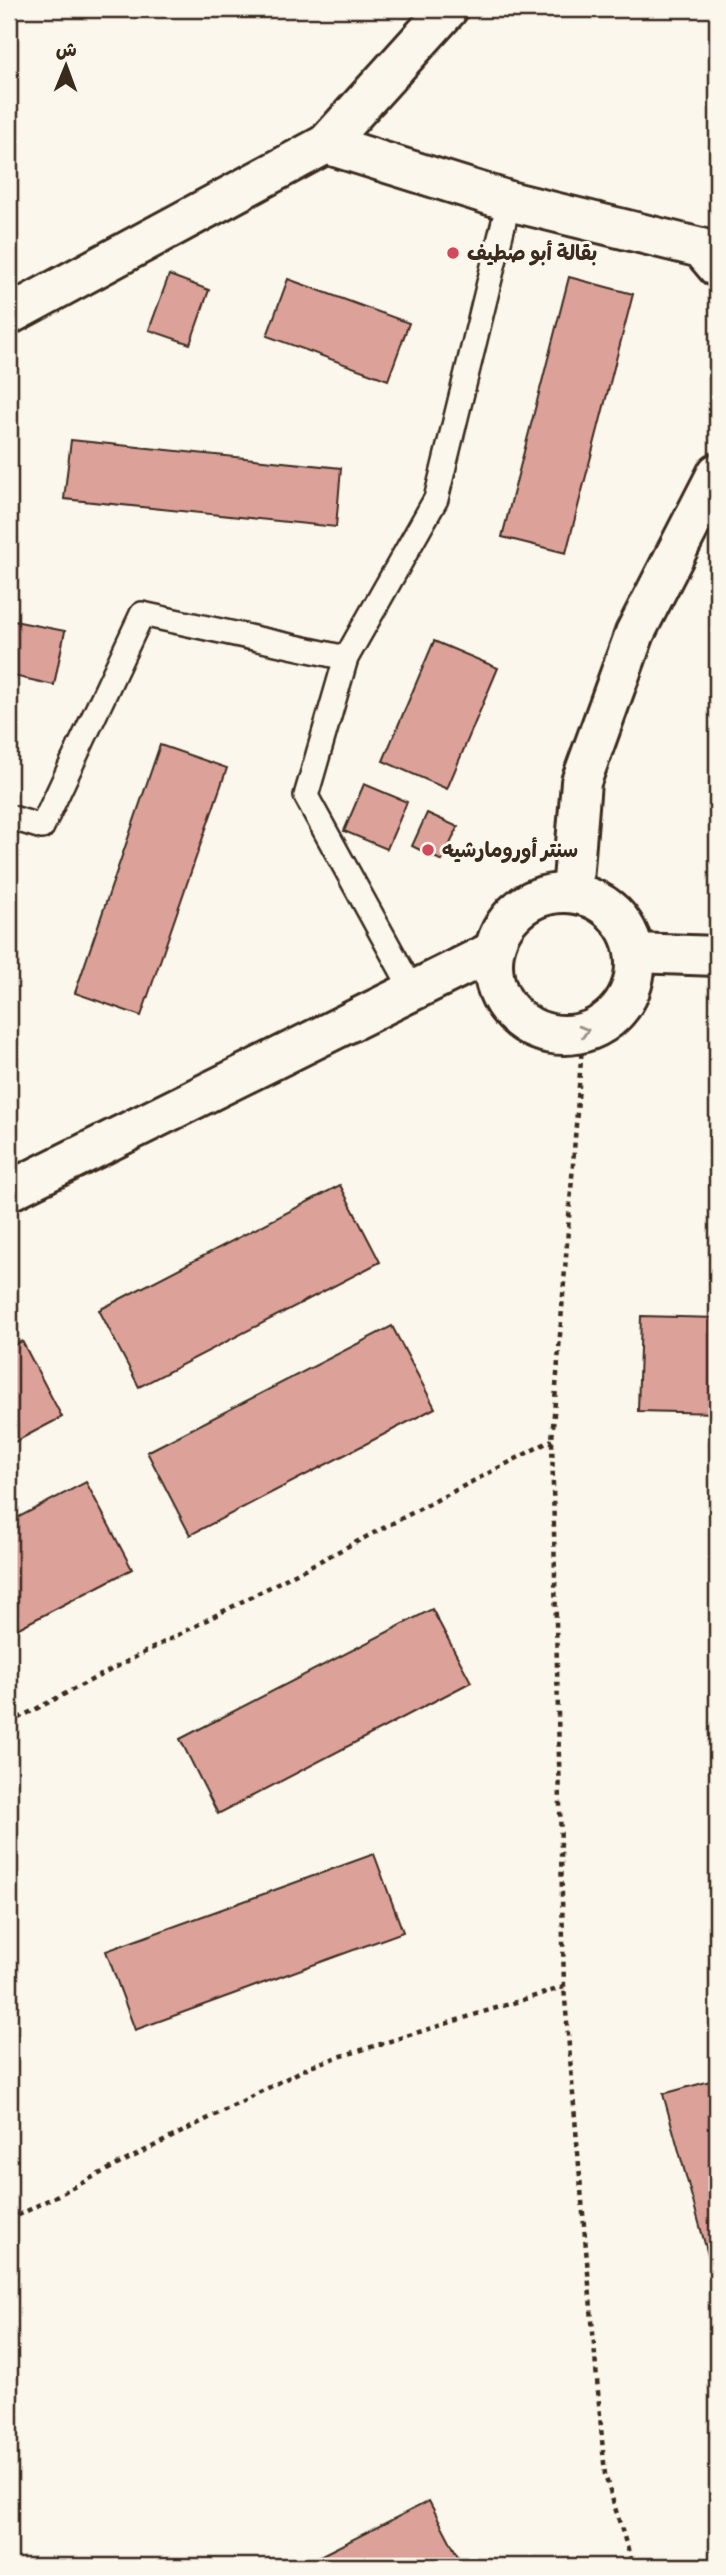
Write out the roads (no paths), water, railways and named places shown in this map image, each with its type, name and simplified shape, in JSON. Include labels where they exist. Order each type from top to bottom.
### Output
[{"type":"street","points":[[9,315],[326,144],[449,11]]},
{"type":"street","points":[[326,144],[509,201],[701,248],[717,267]]},
{"type":"street","points":[[572,893],[581,782],[635,633],[717,473]]},
{"type":"street","points":[[572,893],[601,903],[623,924],[635,953],[635,974],[629,994],[618,1011],[602,1024],[583,1033],[563,1035],[542,1032],[524,1023],[509,1009],[498,992],[492,972],[500,931],[513,914],[530,901],[550,894],[572,893]]},
{"type":"street","points":[[9,1191],[494,951]]},
{"type":"street","points":[[635,953],[717,956]]},
{"type":"lane","points":[[413,991],[306,796],[346,658],[436,499],[509,201]]},
{"type":"lane","points":[[9,817],[42,827],[142,614],[346,658]]},
{"type":"place","name":"بقالة أبو صطيف","points":[[453,253]]},
{"type":"place","name":"سنتر أورومارشيه","points":[[428,850]]}]
